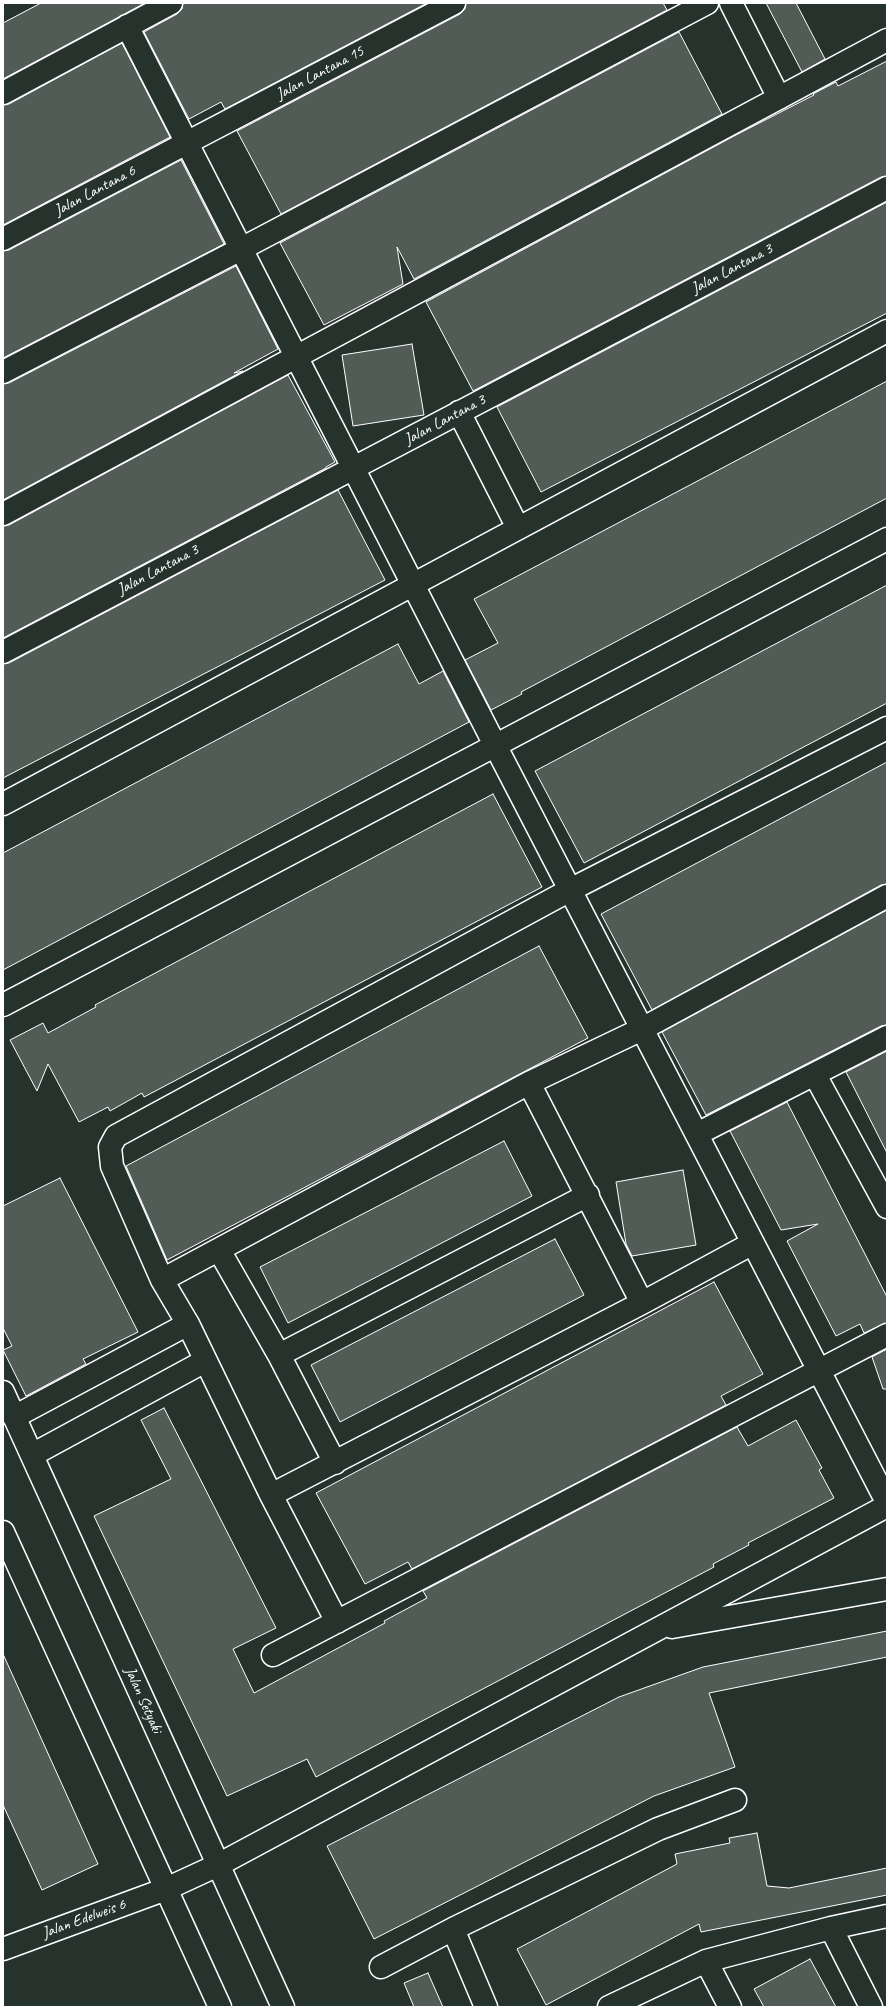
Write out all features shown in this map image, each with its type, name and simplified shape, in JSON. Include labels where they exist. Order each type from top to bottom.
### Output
[{"type":"street","points":[[3,93],[171,3]]},
{"type":"street","name":"Jalan Lantana 15","points":[[186,143],[454,3]]},
{"type":"street","points":[[3,372],[241,249],[707,3]]},
{"type":"street","points":[[730,3],[779,98]]},
{"type":"street","points":[[127,26],[494,745],[887,1502]]},
{"type":"street","points":[[3,514],[887,40]]},
{"type":"street","name":"Jalan Lantana 6","points":[[3,239],[186,143]]},
{"type":"street","name":"Jalan Lantana 3","points":[[3,652],[887,188]]},
{"type":"street","points":[[3,804],[413,586],[518,528],[887,331]]},
{"type":"street","points":[[459,412],[518,528]]},
{"type":"street","points":[[3,1005],[887,539]]},
{"type":"street","points":[[337,1622],[271,1495],[188,1324],[162,1280],[112,1166],[110,1147],[116,1136],[570,890],[887,728]]},
{"type":"street","points":[[162,1280],[529,1083],[642,1029],[887,896]]},
{"type":"street","points":[[697,1134],[887,1037]]},
{"type":"street","points":[[815,1075],[887,1207]]},
{"type":"street","points":[[529,1083],[588,1195],[642,1303]]},
{"type":"street","points":[[279,1355],[588,1195]]},
{"type":"street","points":[[271,1495],[642,1303],[753,1243]]},
{"type":"street","points":[[220,1250],[279,1355],[335,1463]]},
{"type":"street","points":[[14,1417],[188,1324]]},
{"type":"street","points":[[273,1655],[887,1335]]},
{"type":"street","points":[[32,1455],[206,1362]]},
{"type":"street","name":"Jalan Setyaki","points":[[3,1392],[282,2007]]},
{"type":"street","name":"Jalan Edelweis 6","points":[[3,1949],[166,1889],[218,1865],[887,1506]]},
{"type":"street","points":[[3,1532],[220,2007]]},
{"type":"street","points":[[652,1631],[887,1589]]},
{"type":"street","points":[[381,1967],[453,1929],[658,1829],[735,1800]]},
{"type":"street","points":[[609,2007],[706,1961],[831,1928],[887,1916]]},
{"type":"street","points":[[831,1928],[871,2007]]},
{"type":"street","points":[[453,1929],[486,2007]]},
{"type":"street","points":[[706,1961],[730,2007]]},
{"type":"building","points":[[41,3],[145,3],[3,79],[3,23]]},
{"type":"building","points":[[183,3],[427,3],[225,109],[221,102],[189,119],[144,32],[177,14],[182,9]]},
{"type":"building","points":[[466,3],[663,3],[667,10],[281,214],[237,131],[460,14],[465,9]]},
{"type":"building","points":[[766,3],[796,3],[825,59],[802,72]]},
{"type":"building","points":[[679,32],[722,114],[414,279],[397,247],[403,284],[324,325],[280,243]]},
{"type":"building","points":[[122,43],[170,137],[3,225],[3,105],[9,104]]},
{"type":"building","points":[[887,61],[887,176],[881,177],[473,391],[426,302],[734,136],[814,95],[813,94],[836,82],[838,86]]},
{"type":"building","points":[[181,160],[224,244],[3,358],[3,251],[9,250]]},
{"type":"building","points":[[887,202],[887,313],[541,492],[497,407]]},
{"type":"building","points":[[236,266],[278,349],[234,373],[243,371],[3,500],[3,384],[9,383]]},
{"type":"building","points":[[412,344],[424,415],[353,426],[342,355]]},
{"type":"building","points":[[288,375],[335,462],[3,638],[3,526],[9,525]]},
{"type":"building","points":[[887,381],[887,498],[521,692],[522,694],[491,710],[465,660],[498,643],[474,599]]},
{"type":"building","points":[[338,490],[385,580],[3,778],[3,664],[9,663]]},
{"type":"building","points":[[887,585],[887,703],[584,863],[535,771]]},
{"type":"building","points":[[398,644],[419,684],[443,671],[469,722],[3,970],[3,853]]},
{"type":"building","points":[[887,762],[887,884],[881,885],[652,1010],[601,914]]},
{"type":"building","points":[[493,794],[542,887],[144,1097],[142,1093],[110,1111],[108,1107],[79,1122],[48,1064],[37,1091],[10,1040],[43,1023],[48,1033],[96,1007],[95,1005]]},
{"type":"building","points":[[887,910],[887,1025],[881,1026],[706,1115],[662,1032]]},
{"type":"building","points":[[539,946],[588,1038],[167,1260],[126,1166]]},
{"type":"building","points":[[887,1051],[887,1153],[846,1072]]},
{"type":"building","points":[[787,1102],[887,1297],[887,1323],[864,1333],[860,1324],[836,1336],[787,1241],[818,1224],[781,1230],[730,1131]]},
{"type":"building","points":[[504,1141],[532,1196],[288,1323],[260,1267]]},
{"type":"building","points":[[683,1170],[696,1245],[632,1256],[626,1244],[616,1182]]},
{"type":"building","points":[[60,1178],[138,1332],[83,1359],[86,1364],[26,1396],[3,1350],[12,1346],[3,1328],[3,1206]]},
{"type":"building","points":[[555,1239],[584,1295],[340,1422],[311,1365]]},
{"type":"building","points":[[714,1282],[763,1374],[721,1396],[726,1405],[412,1569],[408,1562],[365,1584],[316,1493]]},
{"type":"building","points":[[887,1349],[887,1389],[883,1389],[872,1357]]},
{"type":"building","points":[[164,1408],[276,1628],[233,1649],[254,1693],[385,1623],[384,1621],[427,1598],[423,1591],[737,1427],[748,1446],[796,1420],[822,1468],[819,1470],[834,1498],[748,1543],[749,1545],[713,1564],[714,1567],[316,1777],[307,1759],[227,1796],[94,1516],[171,1479],[141,1420]]},
{"type":"building","points":[[887,1631],[887,1657],[709,1693],[735,1767],[654,1796],[374,1939],[327,1846],[619,1697],[703,1667]]},
{"type":"building","points":[[3,1654],[98,1864],[42,1890],[3,1805]]},
{"type":"building","points":[[757,1833],[767,1886],[789,1888],[887,1868],[887,1895],[701,1932],[699,1924],[546,2005],[517,1949],[677,1864],[675,1854],[730,1843],[729,1838]]},
{"type":"building","points":[[810,1959],[836,2007],[764,2007],[754,1989]]},
{"type":"building","points":[[428,1973],[443,2007],[414,2007],[404,1983]]}]
